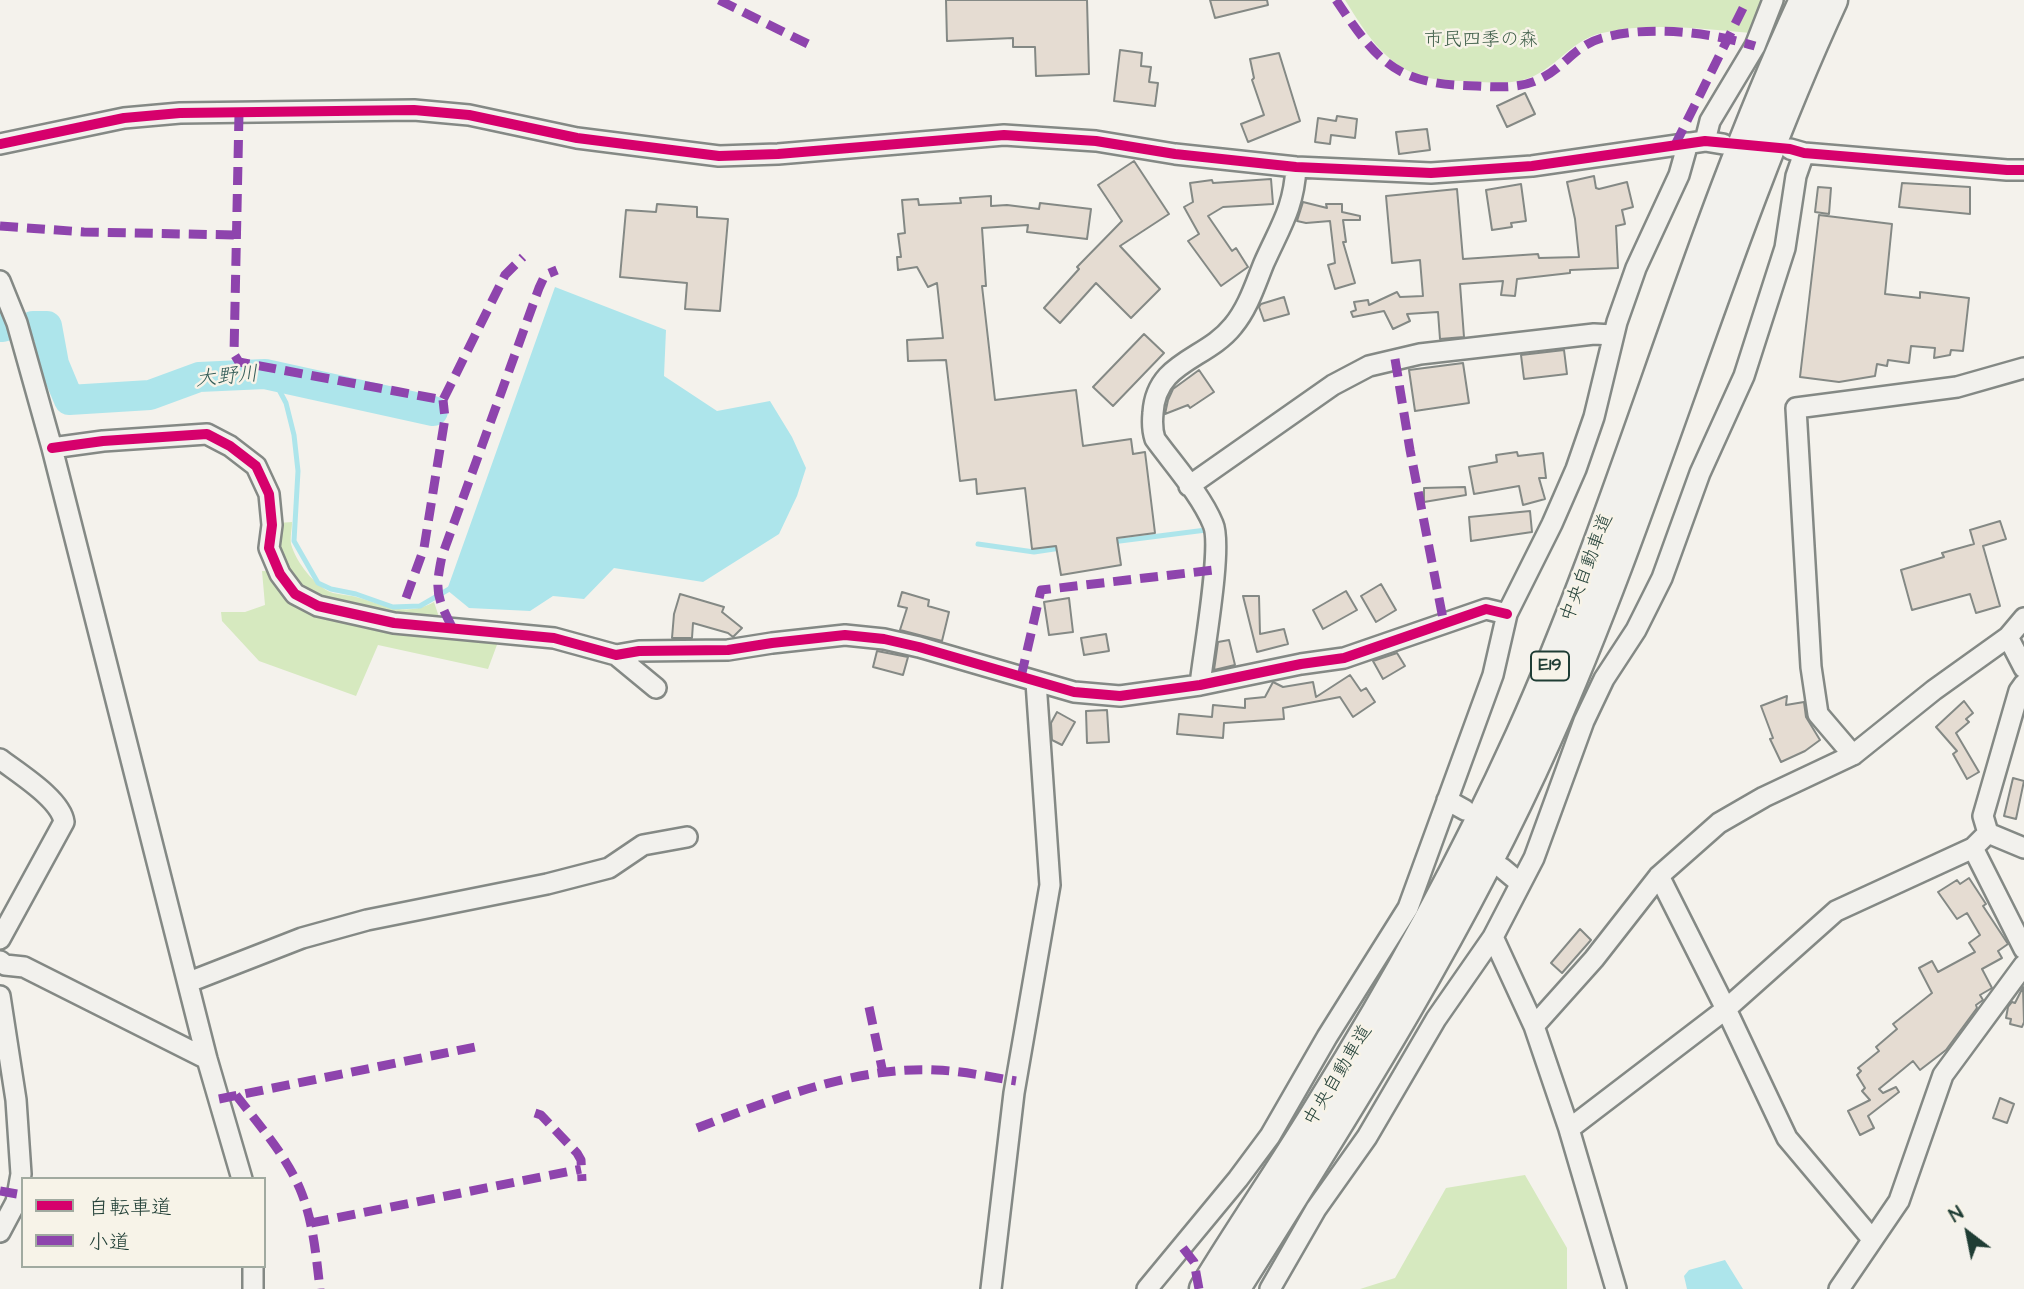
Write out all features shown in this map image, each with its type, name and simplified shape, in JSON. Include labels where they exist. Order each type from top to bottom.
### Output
[{"type":"highway","name":"中央自動車道","points":[[1205,1289],[1320,1108],[1422,935],[1522,734],[1573,611],[1757,112],[1805,0]]},
{"type":"highway","name":"中央自動車道","points":[[1234,1289],[1341,1120],[1412,999],[1500,836],[1545,742],[1598,617],[1781,118],[1832,0]]},
{"type":"street","points":[[1147,1289],[1270,1136],[1327,1037],[1408,908],[1493,675],[1507,614],[1576,469],[1594,417],[1614,335],[1636,268],[1679,175],[1705,143],[1710,121],[1755,47],[1773,0]]},
{"type":"street","points":[[0,144],[124,118],[180,113],[414,110],[470,115],[577,138],[719,156],[1004,135],[1096,141],[1175,154],[1296,167],[1431,173],[1532,166],[1705,143]]},
{"type":"street","points":[[1270,1289],[1316,1209],[1367,1137],[1436,1019],[1493,936],[1534,858],[1584,721],[1604,679],[1636,630],[1662,578],[1700,473],[1744,376],[1785,248],[1797,151],[2024,170]]},
{"type":"street","points":[[1200,685],[1214,570],[1215,527],[1155,439],[1152,429],[1154,398],[1163,379],[1231,328],[1245,309],[1272,245],[1286,220],[1295,186],[1296,167]]},
{"type":"street","points":[[0,281],[17,323],[52,449],[207,1059],[241,1177]]},
{"type":"street","points":[[1189,486],[1333,385],[1369,366],[1420,354],[1594,334],[1614,335]]},
{"type":"street","points":[[1853,755],[1818,714],[1811,667],[1796,408],[1956,387],[2024,368]]},
{"type":"street","points":[[52,449],[103,441],[207,434],[230,446],[256,466],[269,494],[272,525],[270,548],[280,574],[295,594],[318,606],[394,623],[554,638],[616,656],[656,688]]},
{"type":"street","points":[[616,656],[639,651],[728,650],[845,635],[919,646],[1074,692],[1120,696],[1200,685],[1301,664],[1344,659],[1486,609],[1507,614]]},
{"type":"street","points":[[1534,1026],[1594,959],[1659,876],[1718,822],[1853,755],[1943,683],[2008,637],[2024,618]]},
{"type":"street","points":[[2008,637],[2024,668]]},
{"type":"street","points":[[991,1289],[1014,1093],[1050,885],[1036,682]]},
{"type":"street","points":[[1988,833],[1983,817],[2019,691],[2024,684]]},
{"type":"street","points":[[0,759],[37,786],[63,813],[64,822],[0,939]]},
{"type":"street","points":[[1447,800],[1465,810]]},
{"type":"street","points":[[1988,833],[2024,848]]},
{"type":"street","points":[[1569,1129],[1726,1009],[1836,911],[1973,848],[1988,833]]},
{"type":"street","points":[[189,982],[303,938],[367,920],[547,884],[609,868],[643,845],[687,837]]},
{"type":"street","points":[[1973,848],[2024,949]]},
{"type":"street","points":[[1502,868],[1520,883]]},
{"type":"street","points":[[1659,876],[1787,1138],[1872,1239]]},
{"type":"street","points":[[1493,936],[1534,1026],[1569,1129],[1616,1289]]},
{"type":"street","points":[[1839,1289],[1899,1201],[1943,1075],[2024,965]]},
{"type":"street","points":[[2,969],[24,967],[207,1059]]},
{"type":"street","points":[[0,996],[8,1099],[21,1174],[16,1202],[0,1232]]},
{"type":"street","points":[[253,1268],[253,1289]]},
{"type":"green space","name":"市民四季の森","points":[[1345,0],[1766,0],[1751,33],[1657,27],[1602,33],[1575,46],[1534,76],[1519,81],[1495,83],[1434,79],[1404,69],[1371,39]]},
{"type":"green space","points":[[292,522],[291,541],[294,551],[307,573],[326,590],[397,609],[414,609],[434,602],[440,620],[498,642],[488,669],[378,645],[356,696],[259,661],[222,621],[221,612],[245,612],[265,605],[262,571],[290,572],[278,545],[278,523]]},
{"type":"green space","points":[[1525,1175],[1567,1248],[1567,1289],[1360,1289],[1395,1278],[1446,1188]]},
{"type":"water","points":[[555,287],[666,330],[664,376],[717,411],[770,401],[792,437],[806,468],[797,496],[779,534],[703,582],[614,568],[584,599],[553,596],[530,611],[469,608],[447,590]]},
{"type":"water","points":[[1725,1260],[1743,1289],[1687,1289],[1684,1276],[1689,1270]]},
{"type":"building","points":[[946,0],[1087,0],[1089,74],[1036,76],[1035,47],[1013,47],[1013,38],[947,41]]},
{"type":"building","points":[[1210,0],[1267,0],[1268,5],[1215,18]]},
{"type":"building","points":[[1120,50],[1142,53],[1141,66],[1151,67],[1149,82],[1158,83],[1155,106],[1114,101]]},
{"type":"building","points":[[1279,53],[1300,121],[1248,142],[1241,124],[1264,115],[1252,80],[1254,78],[1250,59]]},
{"type":"building","points":[[1525,93],[1535,114],[1507,127],[1497,106]]},
{"type":"building","points":[[1337,116],[1357,119],[1355,138],[1331,135],[1330,144],[1315,142],[1318,118],[1336,121]]},
{"type":"building","points":[[1427,129],[1430,150],[1399,154],[1396,132]]},
{"type":"building","points":[[1134,161],[1169,214],[1120,246],[1160,289],[1131,318],[1096,283],[1060,323],[1044,308],[1079,269],[1077,267],[1122,221],[1098,185]]},
{"type":"building","points":[[1594,176],[1596,188],[1599,189],[1627,182],[1633,207],[1622,210],[1625,224],[1616,226],[1618,268],[1570,270],[1570,273],[1517,279],[1515,296],[1501,295],[1503,281],[1460,284],[1464,337],[1440,339],[1438,312],[1407,314],[1410,321],[1393,329],[1384,311],[1353,317],[1351,312],[1356,310],[1354,302],[1368,300],[1369,305],[1397,292],[1400,297],[1423,296],[1420,260],[1392,263],[1386,196],[1457,189],[1463,259],[1538,254],[1539,258],[1579,257],[1567,182]]},
{"type":"building","points":[[1271,179],[1273,204],[1223,207],[1208,216],[1232,251],[1236,248],[1248,267],[1221,286],[1188,241],[1199,234],[1184,207],[1193,202],[1190,183]]},
{"type":"building","points":[[1902,183],[1970,187],[1970,214],[1899,207]]},
{"type":"building","points":[[1521,184],[1526,221],[1511,223],[1512,227],[1492,230],[1486,190]]},
{"type":"building","points":[[1818,187],[1831,188],[1829,214],[1815,212]]},
{"type":"building","points":[[991,196],[991,206],[1039,209],[1040,203],[1091,209],[1087,239],[1027,232],[1028,225],[982,228],[986,286],[982,286],[995,400],[1076,390],[1083,446],[1131,439],[1133,454],[1145,452],[1155,533],[1117,538],[1121,565],[1061,575],[1056,546],[1032,549],[1025,488],[977,494],[976,479],[960,481],[946,360],[908,361],[907,340],[943,338],[937,283],[928,287],[917,267],[898,270],[897,257],[901,257],[898,234],[905,233],[902,200],[918,199],[919,205],[961,203],[960,198]]},
{"type":"building","points":[[1303,202],[1327,208],[1326,204],[1342,204],[1342,212],[1360,216],[1360,220],[1343,220],[1346,242],[1343,242],[1355,283],[1335,289],[1328,265],[1335,263],[1330,221],[1297,221]]},
{"type":"building","points":[[657,204],[697,207],[697,217],[728,219],[720,311],[685,309],[687,283],[620,277],[626,210],[656,212]]},
{"type":"building","points":[[1819,215],[1892,224],[1885,294],[1920,298],[1920,292],[1969,298],[1963,351],[1951,350],[1950,355],[1934,358],[1935,348],[1911,346],[1909,363],[1888,360],[1887,366],[1877,364],[1875,376],[1839,382],[1800,377]]},
{"type":"building","points":[[1284,297],[1289,314],[1264,321],[1259,307],[1261,304]]},
{"type":"building","points":[[1144,334],[1164,353],[1113,406],[1093,387]]},
{"type":"building","points":[[1564,350],[1567,374],[1524,379],[1521,355]]},
{"type":"building","points":[[1463,363],[1469,403],[1415,411],[1409,370]]},
{"type":"building","points":[[1199,370],[1214,392],[1190,408],[1188,405],[1165,414],[1173,389]]},
{"type":"building","points":[[1517,452],[1518,456],[1543,453],[1546,478],[1539,478],[1545,499],[1523,505],[1519,486],[1474,494],[1469,467],[1497,462],[1496,455]]},
{"type":"building","points":[[1465,487],[1466,495],[1424,502],[1424,488]]},
{"type":"building","points":[[1530,511],[1532,532],[1471,541],[1469,517]]},
{"type":"building","points":[[2000,521],[2006,539],[1983,546],[2000,606],[1976,613],[1970,594],[1912,610],[1901,570],[1944,557],[1942,553],[1974,544],[1970,530]]},
{"type":"building","points":[[1381,584],[1396,610],[1376,622],[1361,596]]},
{"type":"building","points":[[1346,591],[1357,610],[1323,629],[1313,610]]},
{"type":"building","points":[[902,592],[929,600],[928,606],[949,612],[942,641],[900,630],[907,608],[898,606]]},
{"type":"building","points":[[680,594],[724,607],[722,612],[742,628],[733,637],[728,633],[693,623],[692,638],[672,638],[674,614]]},
{"type":"building","points":[[1243,596],[1259,596],[1260,634],[1284,629],[1288,644],[1257,652]]},
{"type":"building","points":[[1069,598],[1073,632],[1049,635],[1044,602]]},
{"type":"building","points":[[1106,634],[1109,651],[1084,655],[1081,638]]},
{"type":"building","points":[[1229,640],[1235,665],[1214,670],[1218,642]]},
{"type":"building","points":[[877,651],[908,657],[903,675],[873,667]]},
{"type":"building","points":[[1397,653],[1405,666],[1383,679],[1373,661]]},
{"type":"building","points":[[1350,675],[1361,691],[1366,688],[1375,702],[1353,717],[1340,697],[1283,708],[1284,719],[1224,723],[1223,738],[1177,734],[1179,714],[1212,717],[1213,705],[1245,708],[1245,699],[1265,697],[1273,682],[1283,687],[1313,682],[1316,697]]},
{"type":"building","points":[[1787,696],[1786,705],[1804,702],[1806,717],[1820,740],[1805,751],[1781,762],[1770,739],[1773,738],[1761,706]]},
{"type":"building","points":[[1964,701],[1973,713],[1966,719],[1969,722],[1956,733],[1979,772],[1967,779],[1953,754],[1957,751],[1936,727]]},
{"type":"building","points":[[1107,710],[1109,742],[1087,743],[1086,711]]},
{"type":"building","points":[[1057,712],[1075,722],[1062,745],[1052,740],[1051,723]]},
{"type":"building","points":[[2013,778],[2024,781],[2016,819],[2004,816]]},
{"type":"building","points":[[1969,878],[1986,904],[1983,906],[2008,944],[1998,951],[2002,958],[1982,969],[1992,988],[1980,995],[1983,1000],[1976,1005],[1977,1008],[1946,1050],[1920,1070],[1913,1061],[1879,1089],[1883,1093],[1896,1087],[1899,1092],[1868,1116],[1874,1128],[1860,1135],[1848,1111],[1870,1100],[1862,1091],[1865,1088],[1857,1075],[1861,1071],[1858,1068],[1879,1051],[1876,1047],[1897,1029],[1893,1024],[1932,993],[1919,968],[1932,961],[1938,972],[1975,952],[1969,943],[1980,935],[1967,913],[1957,919],[1938,892],[1957,880],[1960,884]]},
{"type":"building","points":[[1580,929],[1591,940],[1562,973],[1551,963]]},
{"type":"building","points":[[2023,987],[2022,1027],[2010,1024],[2011,1019],[2006,1018],[2008,1007],[2012,1002],[2015,1003]]},
{"type":"building","points":[[2000,1098],[2014,1104],[2007,1123],[1993,1118]]},
{"type":"waterway","name":"大野川","points":[[33,326],[47,326],[54,364],[69,400],[150,395],[199,377],[265,374],[433,411]]},
{"type":"waterway","points":[[265,374],[269,383],[277,386],[286,403],[294,435],[298,471],[294,541],[318,583],[393,607],[420,606],[451,588]]},
{"type":"waterway","points":[[1112,542],[1206,530]]},
{"type":"waterway","points":[[978,544],[1034,552],[1061,548]]},
{"type":"marked path","points":[[719,0],[814,47]]},
{"type":"marked path","points":[[1336,0],[1365,40],[1393,67],[1427,81],[1450,85],[1501,87],[1532,82],[1548,74],[1584,46],[1620,34],[1678,32],[1718,37],[1755,46]]},
{"type":"marked path","points":[[1675,145],[1747,0]]},
{"type":"marked path","points":[[239,113],[234,354],[239,362],[443,400],[505,275],[523,257]]},
{"type":"marked path","points":[[0,226],[84,232],[237,235]]},
{"type":"marked path","points":[[452,627],[438,593],[442,556],[539,288],[545,275],[557,270]]},
{"type":"marked path","points":[[1395,359],[1444,624]]},
{"type":"marked path","points":[[406,598],[424,548],[445,418],[443,400]]},
{"type":"marked path","points":[[1021,677],[1041,590],[1214,570]]},
{"type":"marked path","points":[[869,1007],[883,1073]]},
{"type":"marked path","points":[[219,1099],[475,1047]]},
{"type":"marked path","points":[[697,1128],[784,1096],[875,1073],[936,1070],[1016,1081]]},
{"type":"marked path","points":[[236,1095],[279,1152],[300,1189],[311,1225],[320,1289]]},
{"type":"marked path","points":[[535,1113],[541,1115],[577,1153],[581,1160],[582,1181]]},
{"type":"marked path","points":[[311,1223],[581,1169]]},
{"type":"marked path","points":[[0,1191],[17,1194]]},
{"type":"marked path","points":[[1183,1248],[1194,1262],[1199,1289]]},
{"type":"cycle path","points":[[0,144],[124,118],[180,113],[414,110],[469,115],[577,138],[719,156],[778,154],[1004,135],[1096,141],[1175,154],[1296,167],[1431,173],[1532,166],[1705,141],[1790,149],[1804,153],[2024,170]]},
{"type":"cycle path","points":[[52,448],[103,441],[207,434],[230,446],[256,466],[269,494],[272,525],[269,548],[280,574],[295,594],[318,606],[394,623],[554,638],[616,655],[639,651],[728,650],[845,635],[884,639],[919,647],[1074,692],[1120,696],[1200,685],[1344,658],[1486,609],[1507,614]]}]
